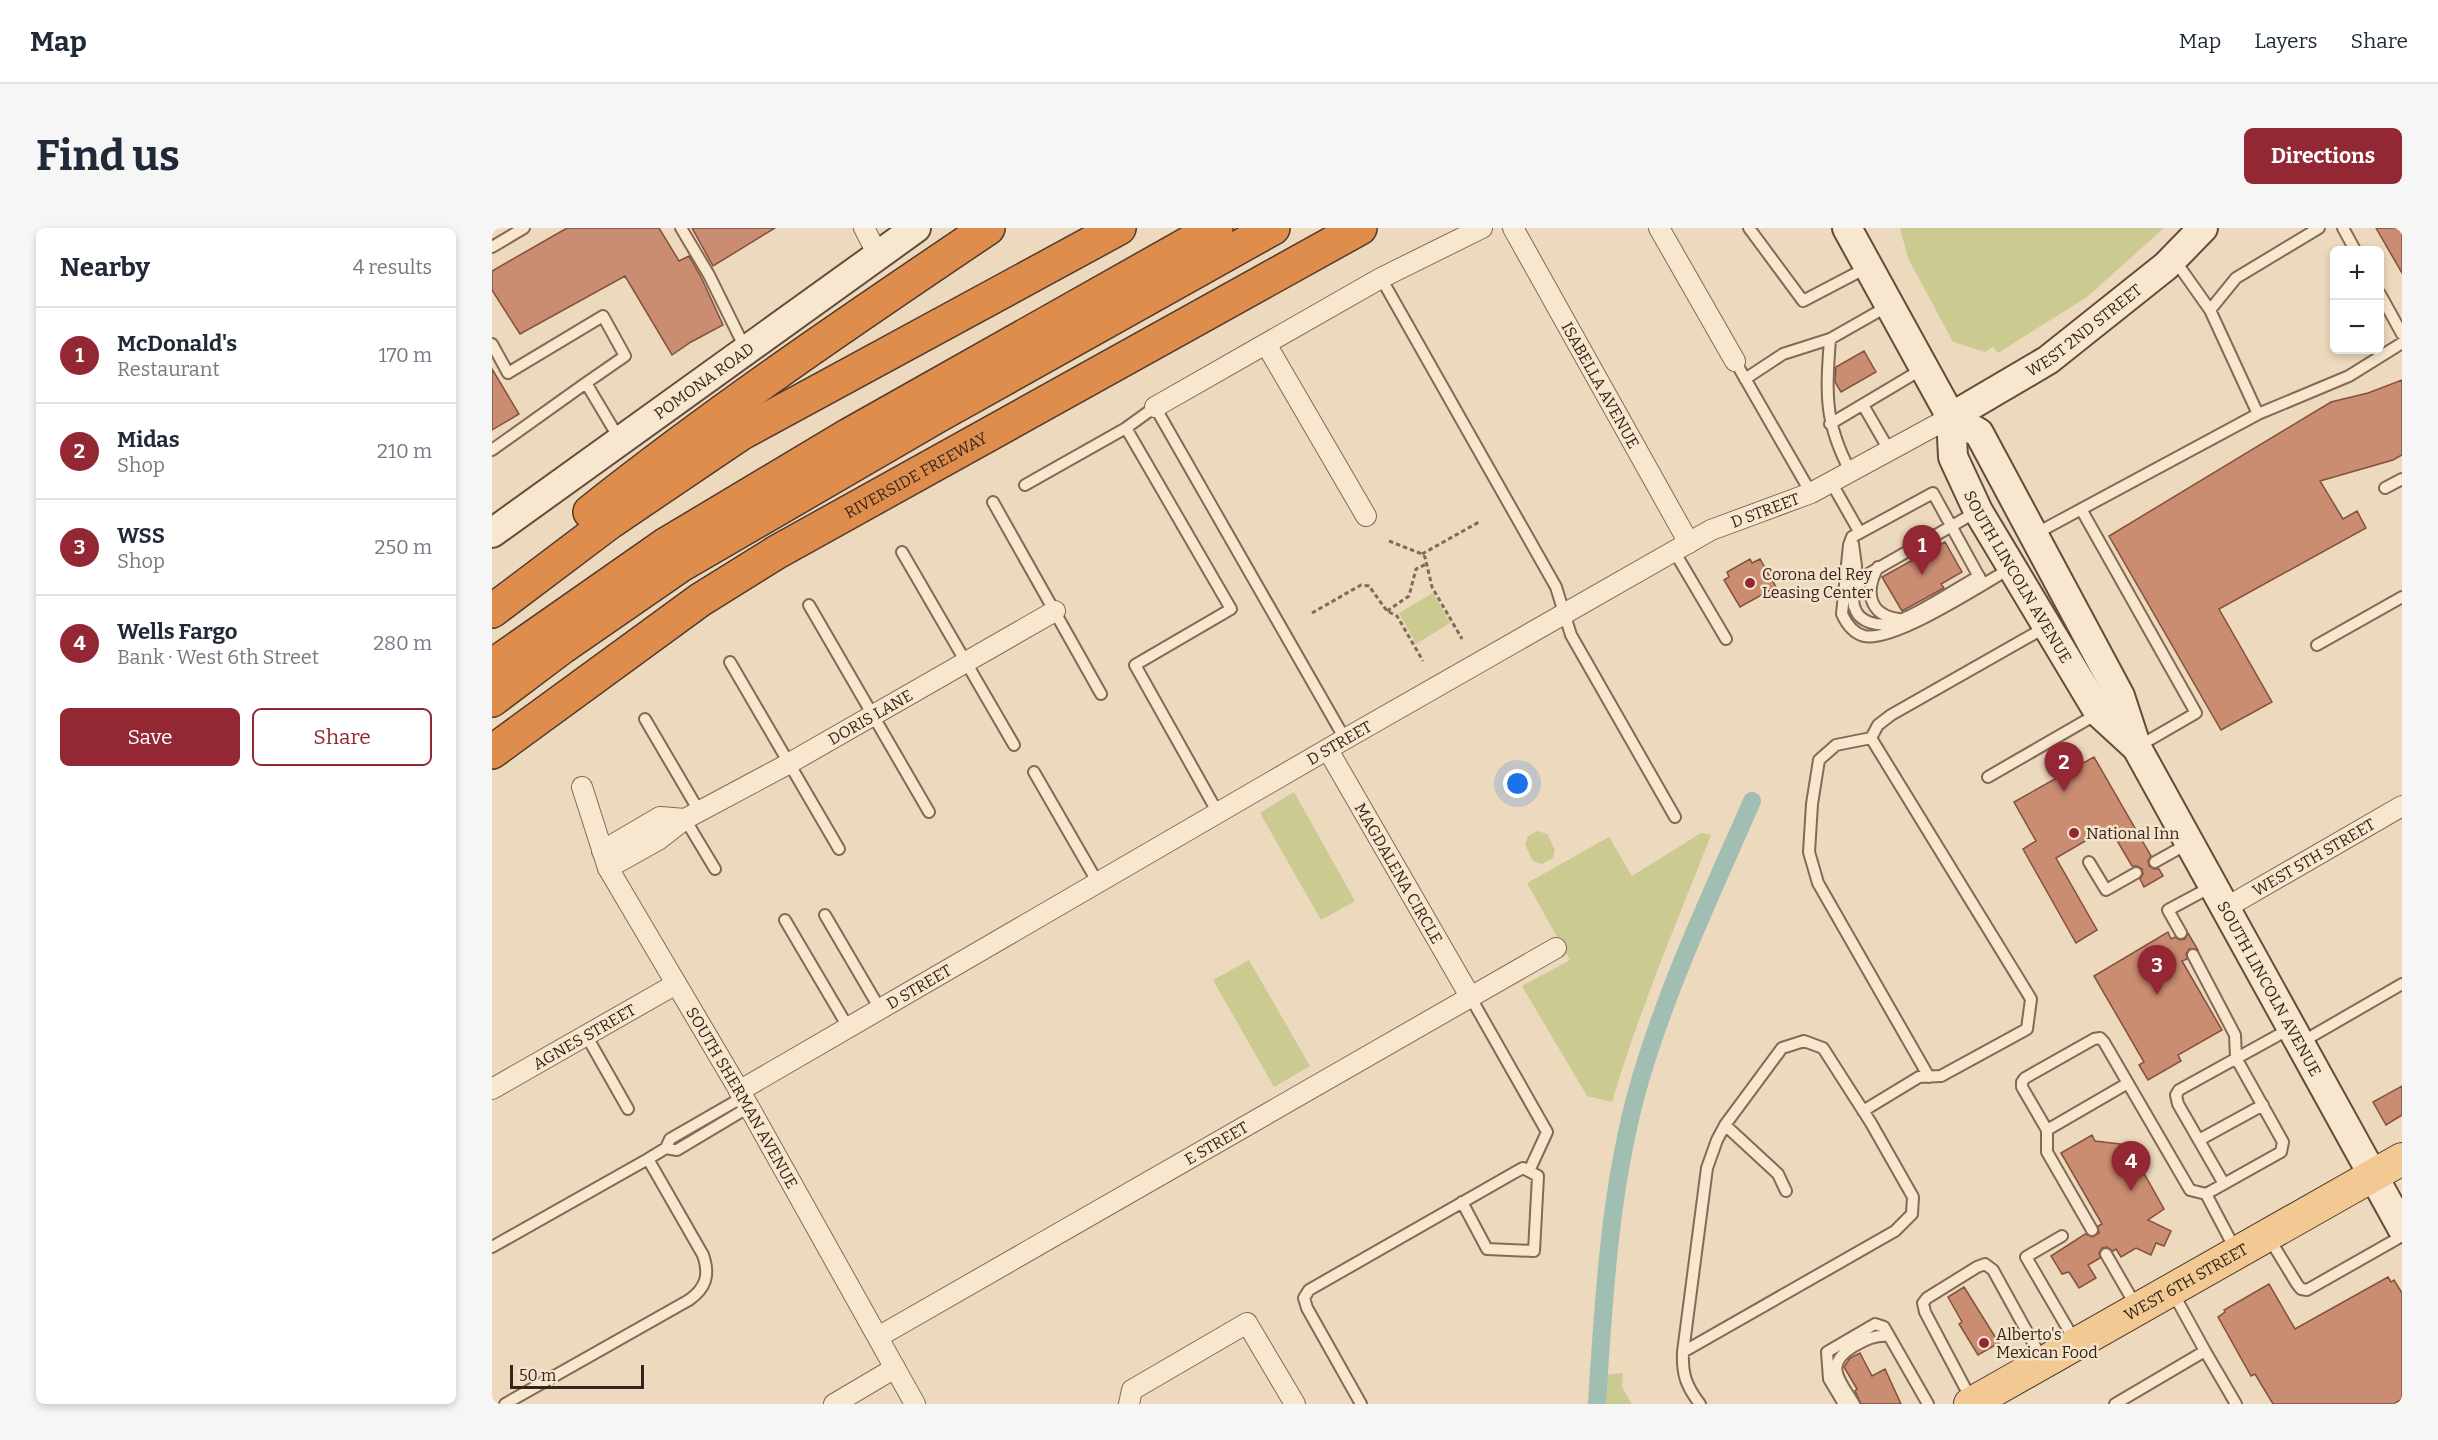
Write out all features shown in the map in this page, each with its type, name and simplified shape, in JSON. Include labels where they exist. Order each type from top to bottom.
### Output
[{"type":"highway","points":[[492,594],[525,564],[648,466],[856,318],[988,228]]},
{"type":"highway","points":[[492,611],[610,522],[740,434],[1119,228]]},
{"type":"highway","points":[[492,666],[665,544],[849,435],[1216,228]]},
{"type":"highway","points":[[492,700],[561,648],[681,565],[939,415],[1273,228]]},
{"type":"highway","name":"RIVERSIDE FREEWAY","points":[[492,752],[700,600],[777,552],[1360,228]]},
{"type":"main road","name":"POMONA ROAD","points":[[492,533],[916,228]]},
{"type":"main road","name":"SOUTH LINCOLN AVENUE","points":[[1847,228],[1951,417],[1953,458],[1978,511],[2099,713],[2137,748]]},
{"type":"main road","name":"WEST 2ND STREET","points":[[1951,417],[2048,360],[2174,259],[2203,228]]},
{"type":"main road","name":"SOUTH LINCOLN AVENUE","points":[[1951,417],[1979,433],[2120,696],[2137,748],[2221,896],[2402,1228]]},
{"type":"main road","name":"WEST 6TH STREET","points":[[1971,1403],[2402,1159]]},
{"type":"street","points":[[864,228],[878,255]]},
{"type":"street","points":[[1155,407],[1381,278],[1482,228]]},
{"type":"street","name":"ISABELLA AVENUE","points":[[1513,228],[1682,547]]},
{"type":"street","points":[[1659,228],[1735,360]]},
{"type":"street","points":[[1266,344],[1366,516]]},
{"type":"street","name":"D STREET","points":[[744,1098],[848,1027],[1711,530],[1811,493],[1951,417]]},
{"type":"street","name":"DORIS LANE","points":[[605,860],[660,817],[692,815],[874,716],[1054,611]]},
{"type":"street","name":"MAGDALENA CIRCLE","points":[[1328,750],[1471,998]]},
{"type":"street","name":"SOUTH SHERMAN AVENUE","points":[[582,787],[605,860],[744,1098],[915,1404]]},
{"type":"street","name":"WEST 5TH STREET","points":[[2221,896],[2402,806]]},
{"type":"street","name":"E STREET","points":[[878,1337],[1556,948]]},
{"type":"street","name":"AGNES STREET","points":[[492,1089],[676,984]]},
{"type":"street","points":[[1129,1404],[1132,1390],[1247,1323],[1295,1404]]},
{"type":"street","points":[[834,1404],[895,1368]]},
{"type":"lane","points":[[492,247],[524,228]]},
{"type":"lane","points":[[681,228],[709,275],[746,351]]},
{"type":"lane","points":[[1749,228],[1803,301],[1868,267]]},
{"type":"lane","points":[[2210,310],[2236,278],[2319,228]]},
{"type":"lane","points":[[2343,228],[2353,246]]},
{"type":"lane","points":[[2174,259],[2210,310],[2258,414]]},
{"type":"lane","points":[[1381,278],[1556,587],[1571,635],[1675,817]]},
{"type":"lane","points":[[2382,300],[2402,334]]},
{"type":"lane","points":[[1745,379],[1784,354],[1830,339],[1889,305]]},
{"type":"lane","points":[[492,344],[508,373],[603,316],[625,356],[492,450]]},
{"type":"lane","points":[[1830,339],[1827,381],[1830,424],[1837,448],[1850,471]]},
{"type":"lane","points":[[2032,535],[2258,414],[2349,376],[2402,343]]},
{"type":"lane","points":[[1735,360],[1811,493]]},
{"type":"lane","points":[[1830,424],[1924,368]]},
{"type":"lane","points":[[586,383],[620,441]]},
{"type":"lane","points":[[1863,405],[1888,450]]},
{"type":"lane","points":[[1025,485],[1126,428],[1155,407],[1345,739]]},
{"type":"lane","points":[[1126,428],[1231,609],[1136,665],[1218,813]]},
{"type":"lane","points":[[2385,488],[2402,479]]},
{"type":"lane","points":[[1831,482],[1856,535],[1853,602],[1862,618],[1876,624],[1887,624],[1902,619],[2011,567]]},
{"type":"lane","points":[[1933,493],[1981,580],[1890,634],[1864,636],[1846,623],[1842,614],[1848,545],[1856,535],[1933,493]]},
{"type":"lane","points":[[993,502],[1101,694]]},
{"type":"lane","points":[[2081,510],[2196,713],[2137,748]]},
{"type":"lane","points":[[1855,592],[1868,574],[1978,511]]},
{"type":"lane","points":[[1682,547],[1726,639]]},
{"type":"lane","points":[[902,552],[1014,746]]},
{"type":"lane","points":[[1879,567],[1869,589],[1872,599],[1878,611],[1887,617],[1902,619]]},
{"type":"lane","points":[[2317,645],[2402,597]]},
{"type":"lane","points":[[809,606],[929,812]]},
{"type":"lane","points":[[1871,738],[1878,725],[1891,715],[2047,627]]},
{"type":"lane","points":[[730,662],[839,849]]},
{"type":"lane","points":[[1988,777],[2099,713]]},
{"type":"lane","points":[[645,719],[692,815],[715,869]]},
{"type":"lane","points":[[1863,1111],[1919,1077],[1941,1076],[2027,1029],[2031,999],[1871,738]]},
{"type":"lane","points":[[1871,738],[1836,745],[1819,760],[1812,804],[1809,852],[1818,883],[1929,1077]]},
{"type":"lane","points":[[1034,772],[1098,883]]},
{"type":"lane","points":[[2155,862],[2190,843]]},
{"type":"lane","points":[[2089,862],[2106,890],[2136,873]]},
{"type":"lane","points":[[2181,933],[2169,910],[2221,896]]},
{"type":"lane","points":[[825,915],[880,1009]]},
{"type":"lane","points":[[785,920],[848,1027]]},
{"type":"lane","points":[[2092,1230],[2047,1152],[2047,1130],[2022,1087],[2022,1082],[2025,1078],[2094,1039],[2100,1038],[2104,1042],[2190,1190],[2206,1194],[2281,1152],[2283,1148],[2283,1142],[2236,1058],[2235,1035],[2193,955]]},
{"type":"lane","points":[[2224,1184],[2176,1095],[2178,1090],[2236,1058],[2296,1035],[2402,984]]},
{"type":"lane","points":[[1471,998],[1547,1132],[1529,1171]]},
{"type":"lane","points":[[586,1035],[628,1109]]},
{"type":"lane","points":[[1683,1352],[1896,1231],[1912,1214],[1913,1197],[1823,1048],[1804,1041],[1782,1048],[1725,1125],[1707,1168],[1683,1352],[1682,1369],[1684,1379],[1700,1404]]},
{"type":"lane","points":[[2047,1130],[2128,1083]]},
{"type":"lane","points":[[492,1247],[648,1159],[666,1148],[670,1139],[744,1098]]},
{"type":"lane","points":[[2199,1140],[2263,1106]]},
{"type":"lane","points":[[1725,1125],[1778,1174],[1786,1191]]},
{"type":"lane","points":[[505,1404],[689,1300],[705,1284],[706,1265],[703,1255],[648,1159]]},
{"type":"lane","points":[[1361,1404],[1307,1308],[1304,1298],[1309,1290],[1462,1202],[1523,1168],[1538,1176],[1534,1251],[1487,1249],[1462,1202]]},
{"type":"lane","points":[[2206,1194],[2237,1252]]},
{"type":"lane","points":[[2267,1235],[2297,1284],[2301,1289],[2307,1290],[2402,1236]]},
{"type":"lane","points":[[2062,1236],[2026,1257],[2077,1344]]},
{"type":"lane","points":[[2106,1254],[2137,1308]]},
{"type":"lane","points":[[1971,1403],[1923,1304],[1927,1298],[1977,1267],[1985,1264],[1993,1270],[2044,1362]]},
{"type":"lane","points":[[2172,1290],[2236,1404]]},
{"type":"lane","points":[[1844,1404],[1829,1379],[1827,1353],[1875,1324],[1887,1331],[1928,1404]]},
{"type":"lane","points":[[1854,1404],[1836,1374],[1836,1363],[1841,1354],[1873,1335],[1887,1331]]},
{"type":"lane","points":[[2115,1404],[2205,1351]]},
{"type":"path","points":[[1422,554],[1479,522]]},
{"type":"path","points":[[1389,541],[1422,554],[1432,587],[1462,639]]},
{"type":"path","points":[[1387,610],[1409,596],[1416,568],[1426,564]]},
{"type":"path","points":[[1312,613],[1365,584],[1373,589],[1387,610],[1397,616],[1423,661]]},
{"type":"green space","points":[[1900,228],[2164,228],[2087,297],[1998,353],[1993,347],[1985,352],[1953,342],[1908,258]]},
{"type":"green space","points":[[1433,593],[1450,623],[1416,644],[1399,613]]},
{"type":"green space","points":[[1294,792],[1355,901],[1321,920],[1260,813]]},
{"type":"green space","points":[[1537,831],[1547,834],[1555,850],[1553,858],[1542,864],[1533,861],[1525,845],[1528,836]]},
{"type":"green space","points":[[1701,833],[1711,835],[1646,1001],[1612,1102],[1587,1096],[1522,986],[1570,960],[1527,883],[1609,837],[1632,876]]},
{"type":"green space","points":[[1249,960],[1310,1066],[1274,1087],[1213,980]]},
{"type":"green space","points":[[1623,1373],[1622,1387],[1632,1404],[1604,1404],[1606,1375]]},
{"type":"building","points":[[567,228],[659,228],[679,261],[689,256],[723,325],[672,355],[625,276],[520,334],[492,290],[492,271]]},
{"type":"building","points":[[692,228],[775,228],[713,266]]},
{"type":"building","points":[[2376,228],[2402,228],[2402,273]]},
{"type":"building","points":[[1864,351],[1876,372],[1841,392],[1835,382],[1836,367]]},
{"type":"building","points":[[492,369],[519,414],[492,430]]},
{"type":"building","points":[[2402,380],[2402,455],[2393,460],[2320,481],[2343,519],[2357,511],[2366,528],[2219,609],[2272,702],[2221,730],[2109,536],[2331,402],[2368,393]]},
{"type":"building","points":[[1945,542],[1962,572],[1941,584],[1944,588],[1902,611],[1882,577]]},
{"type":"building","name":"Corona del Rey Leasing Center","points":[[1750,559],[1752,563],[1760,559],[1776,587],[1740,607],[1724,580],[1729,577],[1727,572]]},
{"type":"building","points":[[2094,757],[2151,856],[2148,861],[2149,866],[2159,869],[2163,876],[2144,887],[2140,879],[2143,874],[2142,869],[2132,866],[2109,827],[2056,858],[2097,930],[2076,943],[2023,849],[2036,841],[2014,802]]},
{"type":"building","points":[[2168,932],[2171,939],[2175,937],[2180,940],[2185,939],[2188,933],[2198,950],[2189,949],[2186,954],[2187,959],[2182,961],[2222,1030],[2178,1055],[2181,1061],[2148,1080],[2139,1065],[2144,1062],[2094,976]]},
{"type":"building","points":[[2402,1086],[2402,1115],[2386,1125],[2373,1102]]},
{"type":"building","points":[[2092,1135],[2095,1141],[2128,1145],[2164,1209],[2148,1220],[2171,1231],[2164,1246],[2156,1243],[2151,1255],[2136,1248],[2121,1257],[2116,1249],[2113,1251],[2107,1247],[2102,1248],[2099,1253],[2100,1258],[2088,1265],[2096,1278],[2079,1288],[2069,1272],[2062,1274],[2051,1256],[2085,1234],[2093,1237],[2099,1233],[2098,1226],[2102,1224],[2061,1153]]},
{"type":"building","points":[[2388,1277],[2391,1282],[2394,1280],[2402,1293],[2402,1399],[2394,1404],[2273,1404],[2255,1374],[2251,1376],[2218,1317],[2225,1312],[2224,1310],[2269,1284],[2295,1329]]},
{"type":"building","points":[[1964,1287],[1999,1343],[1978,1355],[1959,1324],[1962,1322],[1948,1297]]},
{"type":"building","points":[[1860,1353],[1872,1376],[1885,1369],[1901,1404],[1861,1404],[1855,1391],[1857,1389],[1844,1367],[1850,1358]]},
{"type":"waterway","points":[[1597,1404],[1611,1229],[1617,1185],[1635,1099],[1670,993],[1752,801]]},
{"type":"place","name":"McDonald's","points":[[1922,575]]},
{"type":"place","name":"Corona del Rey Leasing Center","points":[[1750,583]]},
{"type":"place","name":"Midas","points":[[2064,792]]},
{"type":"place","name":"National Inn","points":[[2074,833]]},
{"type":"place","name":"WSS","points":[[2157,995]]},
{"type":"place","name":"Wells Fargo","points":[[2131,1191]]},
{"type":"place","name":"Alberto's Mexican Food","points":[[1984,1343]]}]
